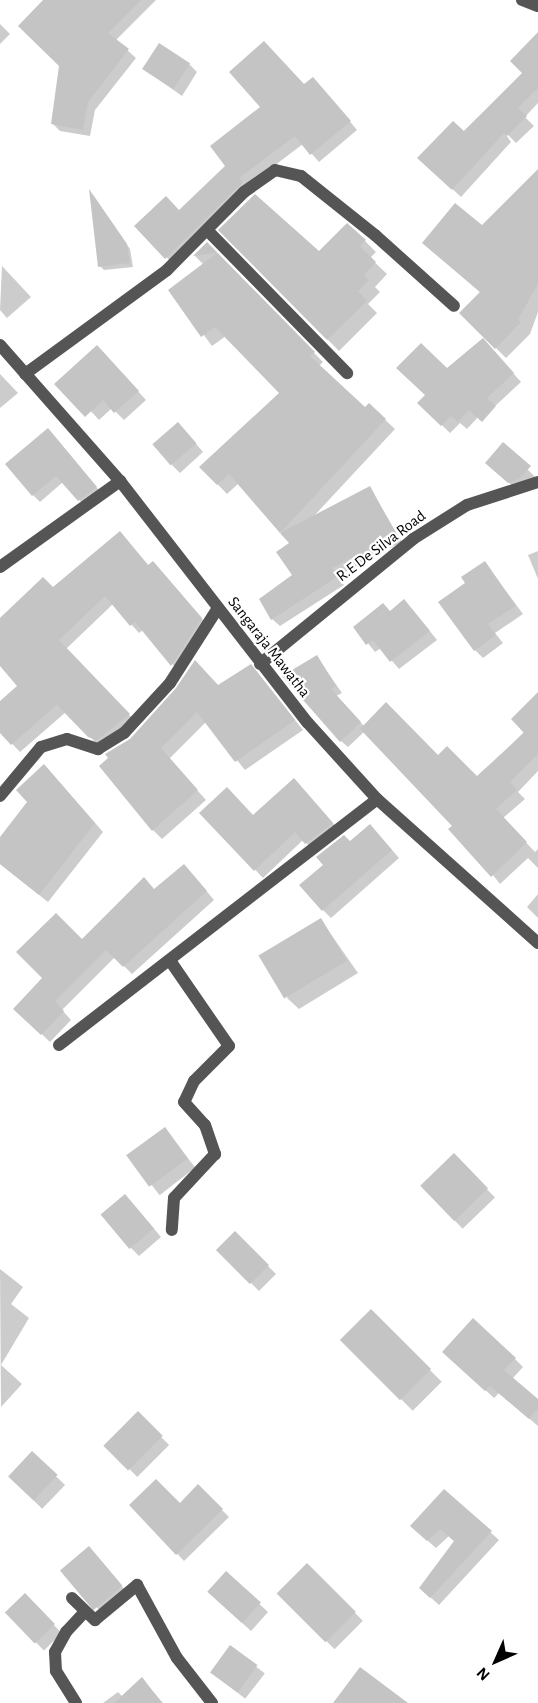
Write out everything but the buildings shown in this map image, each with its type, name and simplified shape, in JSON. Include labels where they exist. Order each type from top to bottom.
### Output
[{"type":"street","points":[[522,0],[538,6]]},
{"type":"street","points":[[25,374],[167,270],[244,192],[274,170],[301,176],[375,235],[454,306]]},
{"type":"street","points":[[208,231],[347,373]]},
{"type":"street","name":"Sangaraja Mawatha","points":[[0,345],[120,481],[260,664],[377,799],[538,943]]},
{"type":"street","points":[[0,567],[120,481]]},
{"type":"street","name":"R.E De Silva Road","points":[[260,664],[412,539],[466,505],[538,482]]},
{"type":"street","points":[[0,796],[41,747],[67,739],[98,749],[124,733],[170,683],[218,608]]},
{"type":"street","points":[[59,1045],[171,962],[377,799]]},
{"type":"street","points":[[171,962],[229,1046],[194,1081],[184,1102],[205,1125],[214,1155],[174,1198],[172,1230]]},
{"type":"street","points":[[72,1598],[84,1613],[95,1620],[137,1585],[177,1658],[212,1703]]},
{"type":"street","points":[[76,1703],[56,1671],[56,1652],[66,1632],[84,1613]]}]
